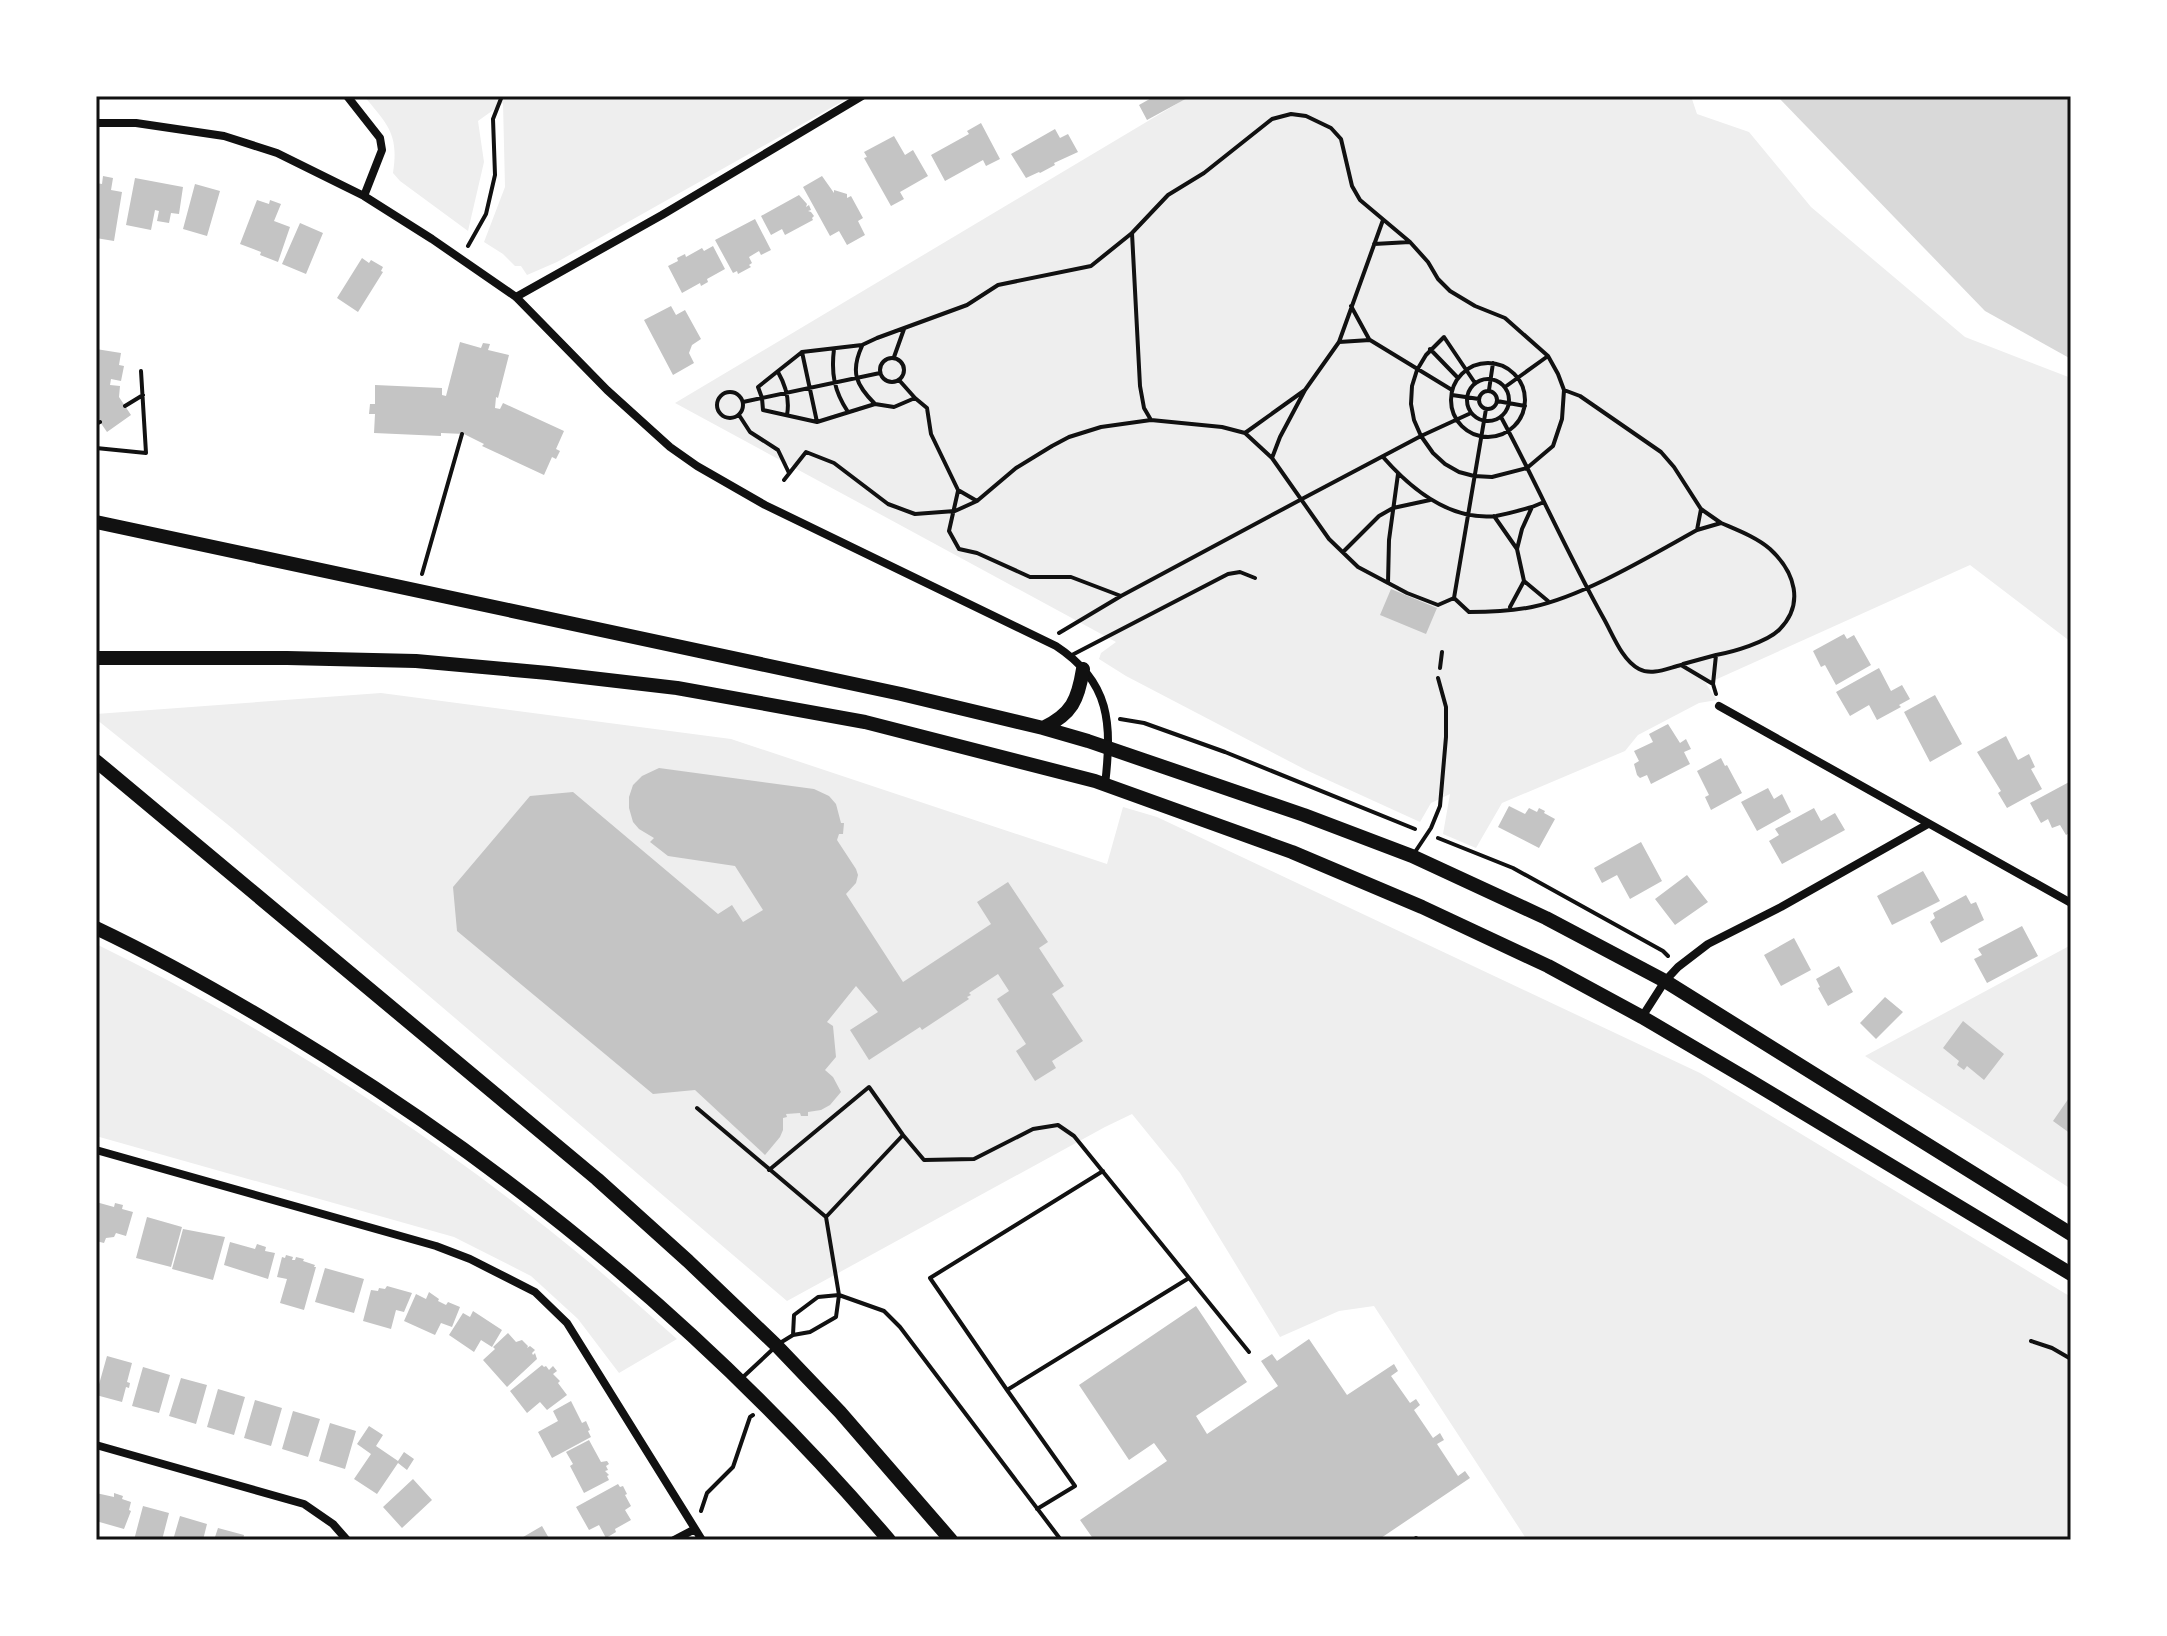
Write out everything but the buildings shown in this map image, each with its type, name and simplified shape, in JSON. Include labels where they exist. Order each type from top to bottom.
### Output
[{"type":"main road","points":[[96,522],[886,691],[1043,728],[1304,815],[1412,856],[1546,918],[1665,981],[2071,1234]]},
{"type":"main road","points":[[96,658],[416,661],[677,688],[865,722],[1105,785],[1292,852],[1422,907],[1548,966],[1642,1017],[2071,1274]]},
{"type":"main road","points":[[1043,728],[1056,722],[1071,707],[1079,694],[1083,669]]},
{"type":"main road","points":[[96,761],[597,1179],[688,1261],[777,1346],[840,1412],[951,1540]]},
{"type":"main road","points":[[96,928],[199,981],[365,1081],[452,1140],[600,1253],[740,1380],[851,1495],[889,1540]]},
{"type":"street","points":[[347,96],[380,138],[382,150],[364,196]]},
{"type":"street","points":[[516,297],[662,215],[862,96]]},
{"type":"street","points":[[96,123],[136,123],[224,136],[277,153],[364,196],[516,297],[617,399],[670,447],[697,466],[765,505],[1056,646],[1083,669],[1102,698],[1110,748],[1105,785]]},
{"type":"street","points":[[1719,706],[2071,903]]},
{"type":"street","points":[[1642,1017],[1665,981],[1708,944],[1781,907],[1928,824]]},
{"type":"street","points":[[96,1150],[436,1246],[470,1259],[535,1292],[567,1323],[702,1540]]},
{"type":"street","points":[[96,1445],[304,1504],[333,1524],[347,1540]]},
{"type":"street","points":[[674,1540],[695,1529]]},
{"type":"lane","points":[[96,448],[146,453],[141,371]]},
{"type":"lane","points":[[125,406],[143,395]]},
{"type":"lane","points":[[1070,656],[1228,574],[1240,572],[1255,578]]},
{"type":"lane","points":[[1412,856],[1428,834],[1440,806],[1446,707],[1438,678]]},
{"type":"lane","points":[[769,1170],[869,1087],[924,1160],[974,1159],[1033,1129],[1058,1125],[1074,1136],[1249,1352]]},
{"type":"lane","points":[[697,1108],[826,1217],[839,1295],[836,1317],[810,1332],[793,1335],[740,1380]]},
{"type":"lane","points":[[826,1217],[903,1135]]},
{"type":"lane","points":[[1037,1509],[1075,1486],[930,1278],[1103,1171]]},
{"type":"lane","points":[[1007,1390],[1189,1278]]},
{"type":"lane","points":[[793,1335],[794,1315],[818,1297],[839,1295],[884,1311],[1061,1540]]},
{"type":"path","points":[[461,258],[486,214],[495,175],[493,119],[502,96]]},
{"type":"path","points":[[915,398],[894,407],[875,404],[817,422],[763,410],[758,387],[802,352],[862,345],[967,305],[998,285],[1091,266],[1132,233],[1168,195],[1204,173],[1272,119],[1291,114],[1306,116],[1331,128],[1341,139],[1352,186],[1360,200],[1410,242],[1450,291],[1475,306],[1505,318],[1548,356],[1564,390],[1562,419],[1553,446],[1527,468],[1492,477],[1459,472],[1445,464],[1433,453],[1415,425],[1411,404],[1417,370],[1430,349],[1444,337],[1475,383]]},
{"type":"path","points":[[1272,458],[1305,390],[1339,342],[1383,220]]},
{"type":"path","points":[[1132,233],[1140,386],[1144,408],[1151,420]]},
{"type":"path","points":[[1374,244],[1410,242]]},
{"type":"path","points":[[1351,306],[1370,340],[1452,392],[1479,399]]},
{"type":"path","points":[[894,357],[904,328]]},
{"type":"path","points":[[1339,342],[1370,340]]},
{"type":"path","points":[[862,345],[856,358],[856,377],[875,404]]},
{"type":"path","points":[[834,349],[834,382],[848,412]]},
{"type":"path","points":[[1430,349],[1458,378]]},
{"type":"path","points":[[802,352],[817,422]]},
{"type":"path","points":[[1505,387],[1548,356]]},
{"type":"path","points":[[880,373],[883,361],[894,357]]},
{"type":"path","points":[[880,373],[888,381],[899,380],[904,373],[903,365],[894,357]]},
{"type":"path","points":[[1489,390],[1493,363]]},
{"type":"path","points":[[1493,363],[1510,369],[1519,377],[1526,397],[1516,425],[1509,431],[1490,437],[1471,433],[1457,421],[1453,412],[1452,392],[1465,371],[1476,364],[1493,363]]},
{"type":"path","points":[[778,371],[787,392],[787,415]]},
{"type":"path","points":[[743,402],[880,373]]},
{"type":"path","points":[[1491,378],[1505,387],[1509,403],[1501,417],[1484,421],[1471,413],[1467,398],[1475,383],[1491,378]]},
{"type":"path","points":[[899,380],[927,408],[931,434],[958,490],[949,531],[959,549],[977,553],[1030,577],[1071,577],[1121,596]]},
{"type":"path","points":[[1245,433],[1305,390]]},
{"type":"path","points":[[1489,390],[1495,394],[1497,401],[1493,407],[1486,409],[1479,399],[1482,392],[1489,390]]},
{"type":"path","points":[[1501,417],[1586,587],[1620,648],[1638,668],[1654,672],[1735,652],[1778,631],[1794,607],[1796,590],[1771,550],[1701,509],[1661,452],[1580,396],[1564,390]]},
{"type":"path","points":[[731,392],[738,395],[743,402],[739,415],[730,418],[722,416],[717,400],[731,392]]},
{"type":"path","points":[[1497,401],[1525,406]]},
{"type":"path","points":[[1454,598],[1486,409]]},
{"type":"path","points":[[1057,634],[1300,500],[1471,413]]},
{"type":"path","points":[[739,415],[750,432],[778,450],[789,473]]},
{"type":"path","points":[[784,480],[806,452],[834,463],[888,504],[915,514],[955,511],[977,501],[1016,468],[1069,437],[1101,427],[1151,420],[1222,427],[1245,433],[1272,458],[1329,539],[1358,567],[1438,605],[1454,598]]},
{"type":"path","points":[[426,561],[462,434]]},
{"type":"path","points":[[1383,457],[1431,500],[1468,514],[1494,516],[1544,502]]},
{"type":"path","points":[[1388,583],[1398,473]]},
{"type":"path","points":[[958,490],[977,501]]},
{"type":"path","points":[[1343,552],[1379,516],[1393,508],[1431,500]]},
{"type":"path","points":[[1517,549],[1532,507]]},
{"type":"path","points":[[1697,530],[1701,509]]},
{"type":"path","points":[[1494,516],[1517,549],[1524,581],[1549,602]]},
{"type":"path","points":[[1454,598],[1469,612],[1529,608],[1586,587],[1697,530],[1721,523]]},
{"type":"path","points":[[1510,609],[1524,581]]},
{"type":"path","points":[[1716,655],[1713,684],[1719,706]]},
{"type":"path","points":[[1681,665],[1713,684]]},
{"type":"path","points":[[1107,717],[1144,723],[1225,752],[1513,868],[1663,951]]},
{"type":"path","points":[[2031,1341],[2071,1359]]},
{"type":"path","points":[[695,1529],[707,1493],[733,1467],[750,1417],[755,1414]]},
{"type":"shaded area","points":[[364,96],[852,96],[557,262],[527,275],[521,266],[515,266],[484,242],[505,187],[503,103],[478,121],[484,162],[468,231],[393,173],[394,149],[390,131]]},
{"type":"shaded area","points":[[1190,96],[1691,96],[1697,114],[1749,132],[1811,207],[1965,337],[2071,378],[2071,642],[1970,565],[1706,684],[1717,700],[1699,703],[1638,735],[1625,751],[1502,803],[1476,848],[1443,834],[1450,794],[1431,803],[1420,822],[1306,770],[1099,659],[1101,653],[1116,642],[675,403]]},
{"type":"shaded area","points":[[1777,96],[2071,96],[2071,359],[1985,311]]},
{"type":"shaded area","points":[[381,693],[731,739],[1107,864],[1123,807],[1157,817],[1700,1073],[2071,1297],[2071,1540],[1527,1540],[1374,1306],[1339,1311],[1280,1337],[1180,1173],[1132,1114],[787,1301],[232,828],[96,719],[96,714]]},
{"type":"shaded area","points":[[96,944],[227,1013],[353,1089],[414,1130],[533,1217],[677,1339],[619,1373],[578,1319],[531,1276],[454,1237],[96,1136]]},
{"type":"shaded area","points":[[2071,945],[2071,1189],[1865,1056]]}]
